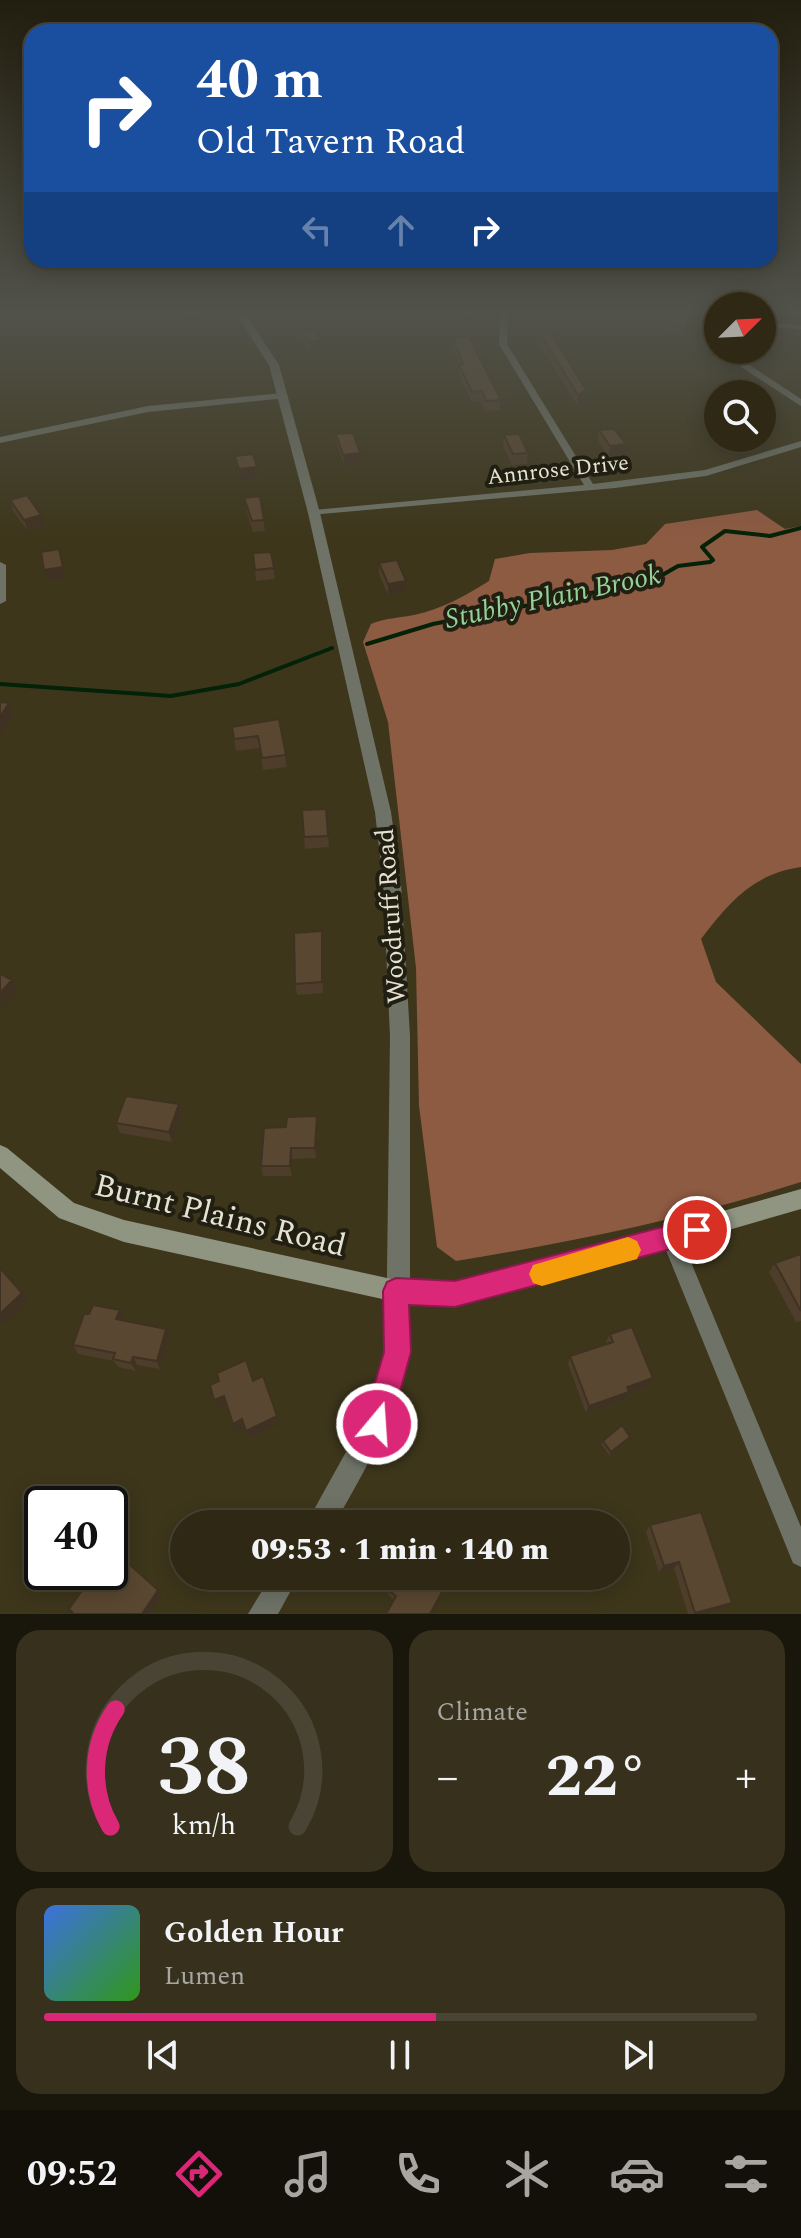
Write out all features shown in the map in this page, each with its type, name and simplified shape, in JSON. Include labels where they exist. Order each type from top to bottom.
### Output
[{"type":"main road","name":"Burnt Plains Road","points":[[0,1155],[67,1211],[124,1231],[396,1291],[455,1294],[671,1238],[801,1199]]},
{"type":"street","name":"Woodruff Road","points":[[280,388],[314,513],[381,799],[392,883],[400,1036],[398,1352],[385,1402],[365,1450],[328,1510]]},
{"type":"street","points":[[530,388],[590,487]]},
{"type":"street","points":[[779,388],[801,403]]},
{"type":"street","points":[[0,440],[148,409],[283,396]]},
{"type":"street","name":"Annrose Drive","points":[[314,513],[706,473],[801,444]]},
{"type":"street","points":[[0,565],[0,601]]},
{"type":"street","points":[[671,1238],[801,1555]]},
{"type":"street","points":[[262,1614],[277,1590]]},
{"type":"shaded area","points":[[757,510],[785,529],[801,526],[801,867],[756,883],[732,902],[701,939],[716,982],[801,1064],[801,1182],[630,1228],[456,1261],[437,1247],[419,1106],[416,968],[388,722],[363,642],[371,624],[434,609],[489,581],[495,559],[530,553],[612,550],[646,544],[665,524]]},
{"type":"building","points":[[470,388],[495,388],[501,400],[486,401],[482,391],[472,392]]},
{"type":"building","points":[[574,388],[585,388],[586,390],[578,395]]},
{"type":"building","points":[[614,429],[626,444],[610,446],[599,430]]},
{"type":"building","points":[[353,433],[360,453],[343,455],[336,434]]},
{"type":"building","points":[[519,434],[528,453],[513,454],[504,435]]},
{"type":"building","points":[[253,454],[257,467],[239,469],[235,456]]},
{"type":"building","points":[[27,495],[41,515],[24,520],[10,500]]},
{"type":"building","points":[[260,496],[264,520],[252,521],[244,498]]},
{"type":"building","points":[[59,549],[63,567],[44,570],[41,552]]},
{"type":"building","points":[[271,552],[274,568],[255,570],[253,553]]},
{"type":"building","points":[[397,560],[406,581],[388,584],[379,563]]},
{"type":"building","points":[[0,702],[9,703],[0,717]]},
{"type":"building","points":[[279,719],[286,755],[262,758],[258,736],[234,739],[232,727]]},
{"type":"building","points":[[326,809],[328,836],[304,837],[302,810]]},
{"type":"building","points":[[322,931],[322,982],[295,984],[294,933]]},
{"type":"building","points":[[0,974],[12,980],[0,993]]},
{"type":"building","points":[[126,1096],[179,1104],[169,1132],[116,1123]]},
{"type":"building","points":[[317,1116],[315,1148],[291,1148],[290,1166],[261,1166],[264,1128],[286,1127],[287,1117]]},
{"type":"building","points":[[801,1254],[801,1311],[775,1263]]},
{"type":"building","points":[[0,1268],[22,1293],[0,1314]]},
{"type":"building","points":[[93,1305],[120,1310],[116,1319],[166,1329],[157,1361],[133,1357],[131,1363],[113,1359],[115,1353],[73,1345],[84,1314],[89,1314]]},
{"type":"building","points":[[632,1327],[653,1378],[627,1387],[629,1392],[589,1406],[570,1356],[613,1342],[610,1334]]},
{"type":"building","points":[[246,1360],[253,1381],[263,1376],[277,1416],[246,1431],[242,1419],[233,1424],[224,1396],[214,1400],[210,1385],[219,1381],[217,1373]]},
{"type":"building","points":[[622,1425],[630,1437],[611,1452],[603,1441]]},
{"type":"building","points":[[701,1512],[732,1603],[695,1613],[679,1562],[664,1566],[650,1525]]},
{"type":"building","points":[[129,1564],[158,1590],[142,1614],[74,1614],[69,1609],[82,1590],[128,1590]]},
{"type":"building","points":[[388,1590],[442,1592],[430,1614],[386,1614],[396,1596]]},
{"type":"waterway","name":"Stubby Plain Brook","points":[[367,644],[433,624],[652,581],[678,566],[713,560],[702,547],[725,531],[770,536],[801,528]]},
{"type":"waterway","name":"Stubby Plain Brook","points":[[0,684],[171,696],[239,684],[332,648]]},
{"type":"slow traffic","points":[[542,1274],[628,1250]]},
{"type":"route","points":[[377,1424],[398,1352],[396,1291],[455,1294],[697,1230]]}]
